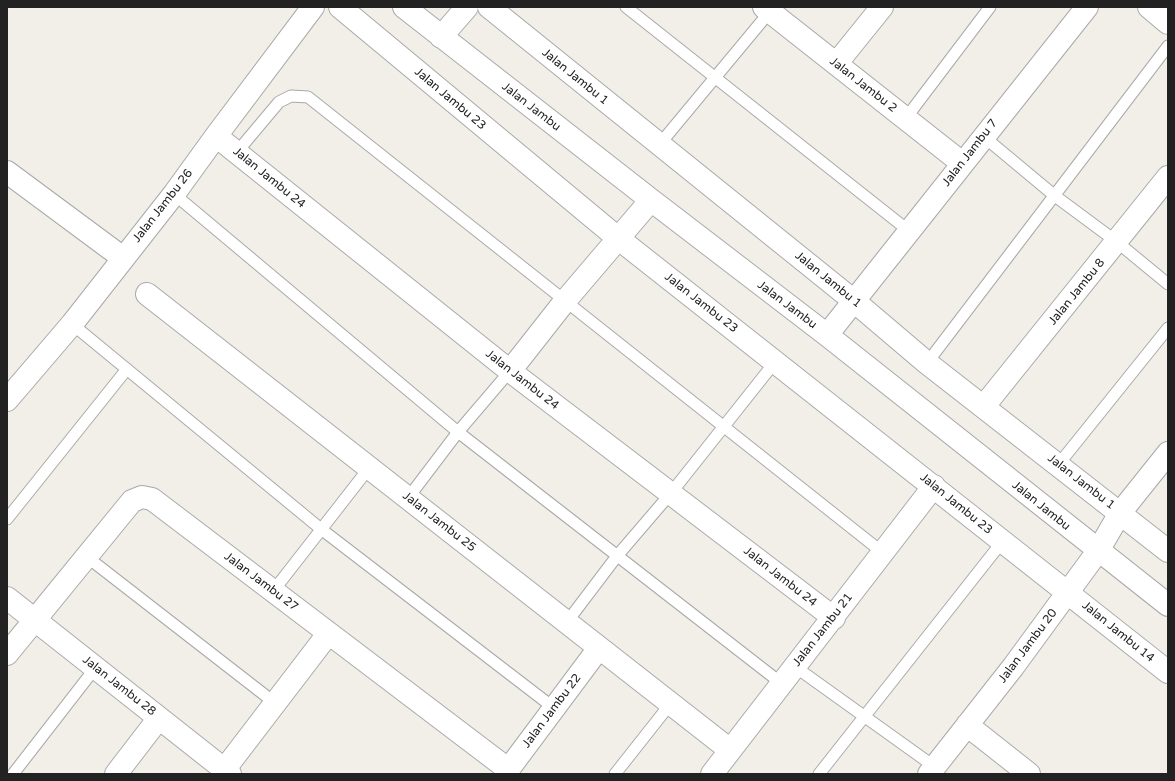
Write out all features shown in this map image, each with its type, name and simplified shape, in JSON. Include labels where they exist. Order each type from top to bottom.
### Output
[{"type":"street","name":"Jalan Jambu 26","points":[[7,400],[72,324],[122,258],[174,194],[313,7]]},
{"type":"street","name":"Jalan Jambu 23","points":[[340,7],[619,239],[934,486],[1002,542],[1068,592]]},
{"type":"street","name":"Jalan Jambu","points":[[404,7],[650,200],[827,335],[1168,605]]},
{"type":"street","points":[[441,37],[467,7]]},
{"type":"street","name":"Jalan Jambu 1","points":[[488,7],[854,301],[927,363],[1168,551]]},
{"type":"street","points":[[836,64],[882,7]]},
{"type":"street","name":"Jalan Jambu 7","points":[[827,335],[983,136],[1087,7]]},
{"type":"street","points":[[1150,7],[1168,23]]},
{"type":"street","name":"Jalan Jambu 2","points":[[769,8],[836,64],[962,163]]},
{"type":"street","name":"Jalan Jambu 24","points":[[216,136],[238,152],[510,371],[834,618]]},
{"type":"street","points":[[7,172],[122,258]]},
{"type":"street","name":"Jalan Jambu 8","points":[[984,406],[1168,177]]},
{"type":"street","points":[[510,371],[565,301],[619,239],[650,200]]},
{"type":"street","name":"Jalan Jambu 25","points":[[147,294],[730,750]]},
{"type":"street","name":"Jalan Jambu 20","points":[[932,770],[1068,592],[1098,551],[1120,513],[1168,453]]},
{"type":"street","name":"Jalan Jambu 21","points":[[712,774],[794,666],[834,618],[882,552],[934,486]]},
{"type":"street","name":"Jalan Jambu 27","points":[[7,654],[132,501],[142,497],[152,499],[274,590],[328,634],[507,772]]},
{"type":"street","name":"Jalan Jambu 14","points":[[1068,592],[1168,672]]},
{"type":"street","name":"Jalan Jambu 28","points":[[7,598],[96,667],[225,773]]},
{"type":"street","points":[[225,773],[275,703],[328,634]]},
{"type":"street","name":"Jalan Jambu 22","points":[[507,772],[599,648]]},
{"type":"street","points":[[116,774],[159,718]]},
{"type":"street","points":[[967,725],[1029,774]]},
{"type":"lane","points":[[626,7],[909,231]]},
{"type":"lane","points":[[906,118],[990,7]]},
{"type":"lane","points":[[659,145],[769,8]]},
{"type":"lane","points":[[927,363],[1168,46]]},
{"type":"lane","points":[[238,152],[279,102],[290,96],[308,98],[882,552]]},
{"type":"lane","points":[[983,136],[1055,196],[1117,242],[1168,284]]},
{"type":"lane","points":[[174,194],[458,432],[781,683]]},
{"type":"lane","points":[[72,324],[321,529],[554,708]]},
{"type":"lane","points":[[1058,465],[1168,328]]},
{"type":"lane","points":[[567,622],[617,556],[671,493],[723,425],[775,362]]},
{"type":"lane","points":[[7,519],[127,369]]},
{"type":"lane","points":[[408,498],[458,432],[510,371]]},
{"type":"lane","points":[[274,590],[369,468]]},
{"type":"lane","points":[[819,774],[1002,542]]},
{"type":"lane","points":[[87,557],[275,703]]},
{"type":"lane","points":[[794,666],[864,716],[932,770]]},
{"type":"lane","points":[[13,774],[96,667]]},
{"type":"lane","points":[[615,774],[671,703]]}]
